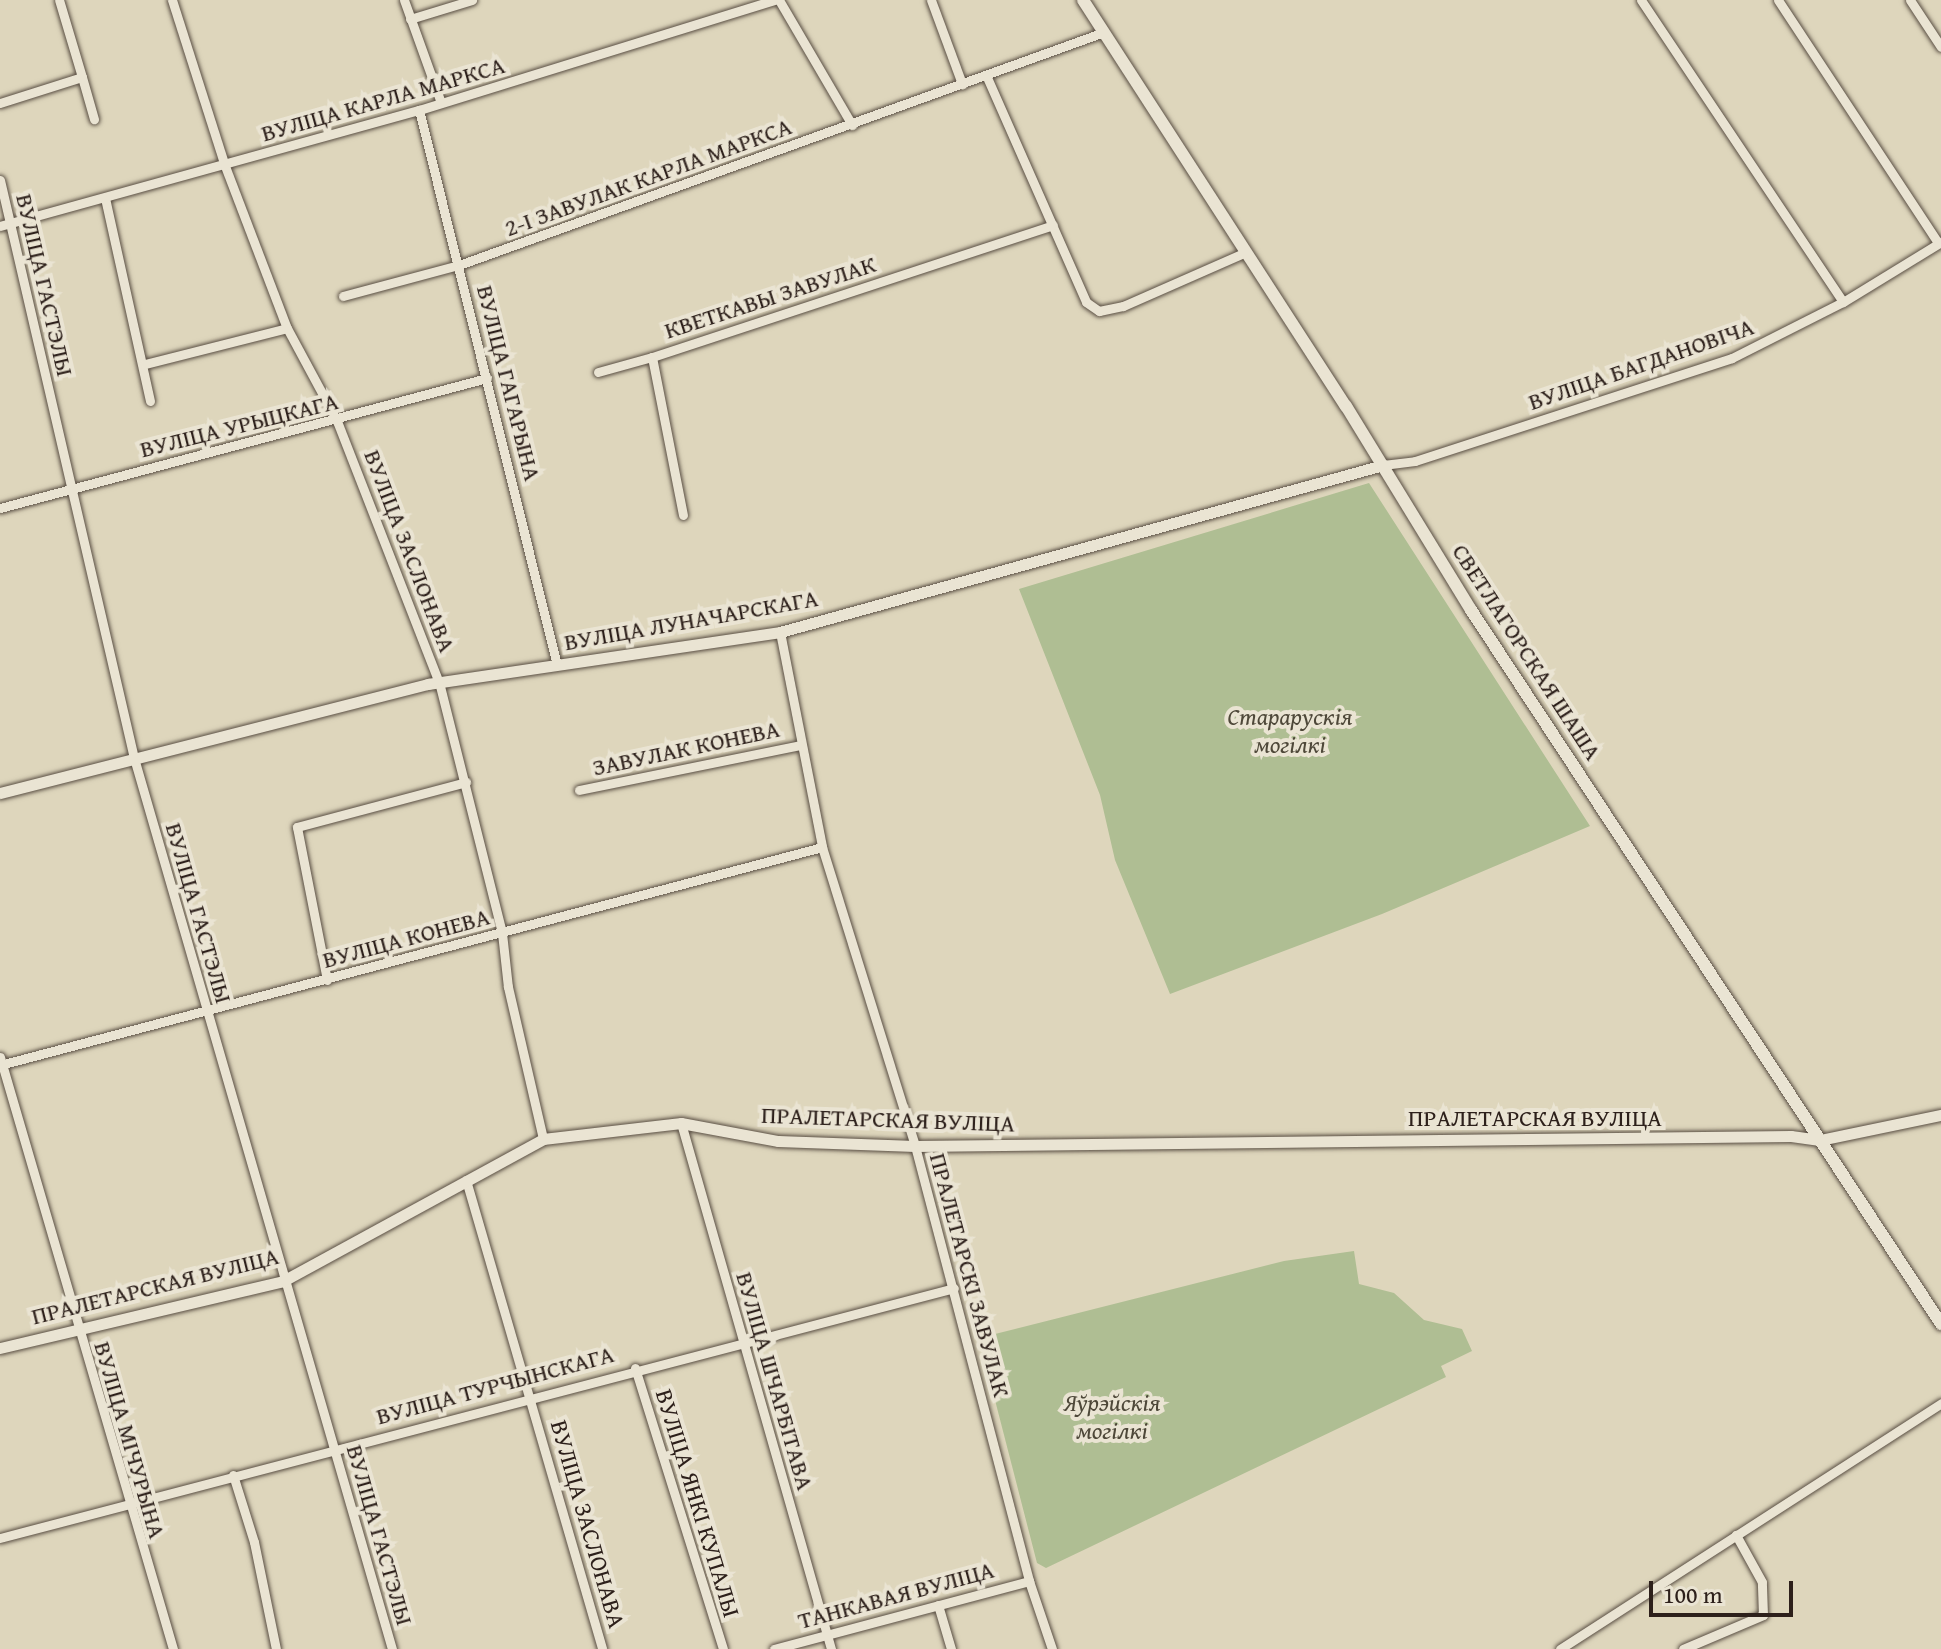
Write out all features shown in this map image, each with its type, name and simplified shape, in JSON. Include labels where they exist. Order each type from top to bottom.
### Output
[{"type":"main road","name":"СВЕТЛАГОРСКАЯ ШАША","points":[[1083,0],[1383,465],[1471,610],[1941,1324]]},
{"type":"street","points":[[59,0],[94,119]]},
{"type":"street","name":"ВУЛІЦА ЗАСЛОНАВА","points":[[172,0],[225,166],[287,328],[337,421],[439,682],[502,933],[508,987],[543,1139]]},
{"type":"street","points":[[404,0],[440,100]]},
{"type":"street","points":[[410,19],[472,0]]},
{"type":"street","points":[[777,0],[852,125]]},
{"type":"street","name":"ВУЛІЦА КАРЛА МАРКСА","points":[[0,226],[419,110],[440,100],[588,60],[777,0]]},
{"type":"street","points":[[931,0],[962,84]]},
{"type":"street","points":[[1641,0],[1843,302]]},
{"type":"street","points":[[1778,0],[1940,242]]},
{"type":"street","points":[[1910,0],[1941,47]]},
{"type":"street","name":"2-І ЗАВУЛАК КАРЛА МАРКСА","points":[[343,296],[459,265],[1104,32]]},
{"type":"street","points":[[986,75],[1086,302],[1099,311],[1123,306],[1244,253]]},
{"type":"street","points":[[0,103],[82,77]]},
{"type":"street","name":"ВУЛІЦА ГАГАРЫНА","points":[[419,110],[557,665]]},
{"type":"street","name":"ВУЛІЦА ГАСТЭЛЫ","points":[[0,180],[69,489],[134,758],[392,1649]]},
{"type":"street","points":[[105,198],[145,364],[150,401]]},
{"type":"street","name":"КВЕТКАВЫ ЗАВУЛАК","points":[[683,515],[652,357],[1053,225]]},
{"type":"street","name":"ВУЛІЦА БАГДАНОВІЧА","points":[[1383,465],[1415,461],[1732,358],[1843,302],[1940,242]]},
{"type":"street","points":[[145,364],[287,328]]},
{"type":"street","points":[[598,372],[652,357]]},
{"type":"street","name":"ВУЛІЦА УРЫЦКАГА","points":[[0,508],[337,421],[487,378]]},
{"type":"street","name":"ВУЛІЦА ЛУНАЧАРСКАГА","points":[[0,793],[439,682],[780,632],[1383,465]]},
{"type":"street","name":"ПРАЛЕТАРСКІ ЗАВУЛАК","points":[[780,632],[822,847],[915,1146],[1029,1581],[1052,1649]]},
{"type":"street","name":"ЗАВУЛАК КОНЕВА","points":[[579,790],[800,745]]},
{"type":"street","points":[[327,980],[297,827],[466,782]]},
{"type":"street","name":"ВУЛІЦА КОНЕВА","points":[[1,1062],[327,980],[822,847]]},
{"type":"street","name":"ВУЛІЦА МІЧУРЫНА","points":[[1,1062],[127,1503],[173,1649]]},
{"type":"street","name":"ПРАЛЕТАРСКАЯ ВУЛІЦА","points":[[0,1348],[76,1327],[283,1281],[543,1139],[681,1123],[778,1141],[915,1146],[1791,1136],[1820,1140],[1941,1115]]},
{"type":"street","name":"ВУЛІЦА ШЧАРБІТАВА","points":[[681,1123],[831,1649]]},
{"type":"street","name":"ВУЛІЦА ЗАСЛОНАВА","points":[[466,1180],[602,1649]]},
{"type":"street","name":"ВУЛІЦА ТУРЧЫНСКАГА","points":[[0,1538],[334,1448],[532,1400],[635,1368],[744,1347],[954,1288]]},
{"type":"street","name":"ВУЛІЦА ЯНКІ КУПАЛЫ","points":[[635,1368],[723,1649]]},
{"type":"street","points":[[1560,1649],[1941,1403]]},
{"type":"street","points":[[233,1475],[254,1542],[276,1649]]},
{"type":"street","points":[[1683,1649],[1763,1615],[1762,1582],[1736,1535]]},
{"type":"street","name":"ТАНКАВАЯ ВУЛІЦА","points":[[774,1649],[1029,1581]]},
{"type":"street","points":[[938,1605],[951,1649]]},
{"type":"green space","name":"Старарускія могілкі","points":[[1369,483],[1590,826],[1382,914],[1170,994],[1115,860],[1100,795],[1019,589]]},
{"type":"green space","name":"Яўрэйскія могілкі","points":[[1354,1251],[1359,1284],[1394,1293],[1424,1320],[1462,1329],[1472,1351],[1441,1366],[1446,1377],[1046,1568],[1037,1563],[979,1338],[1284,1261]]}]
